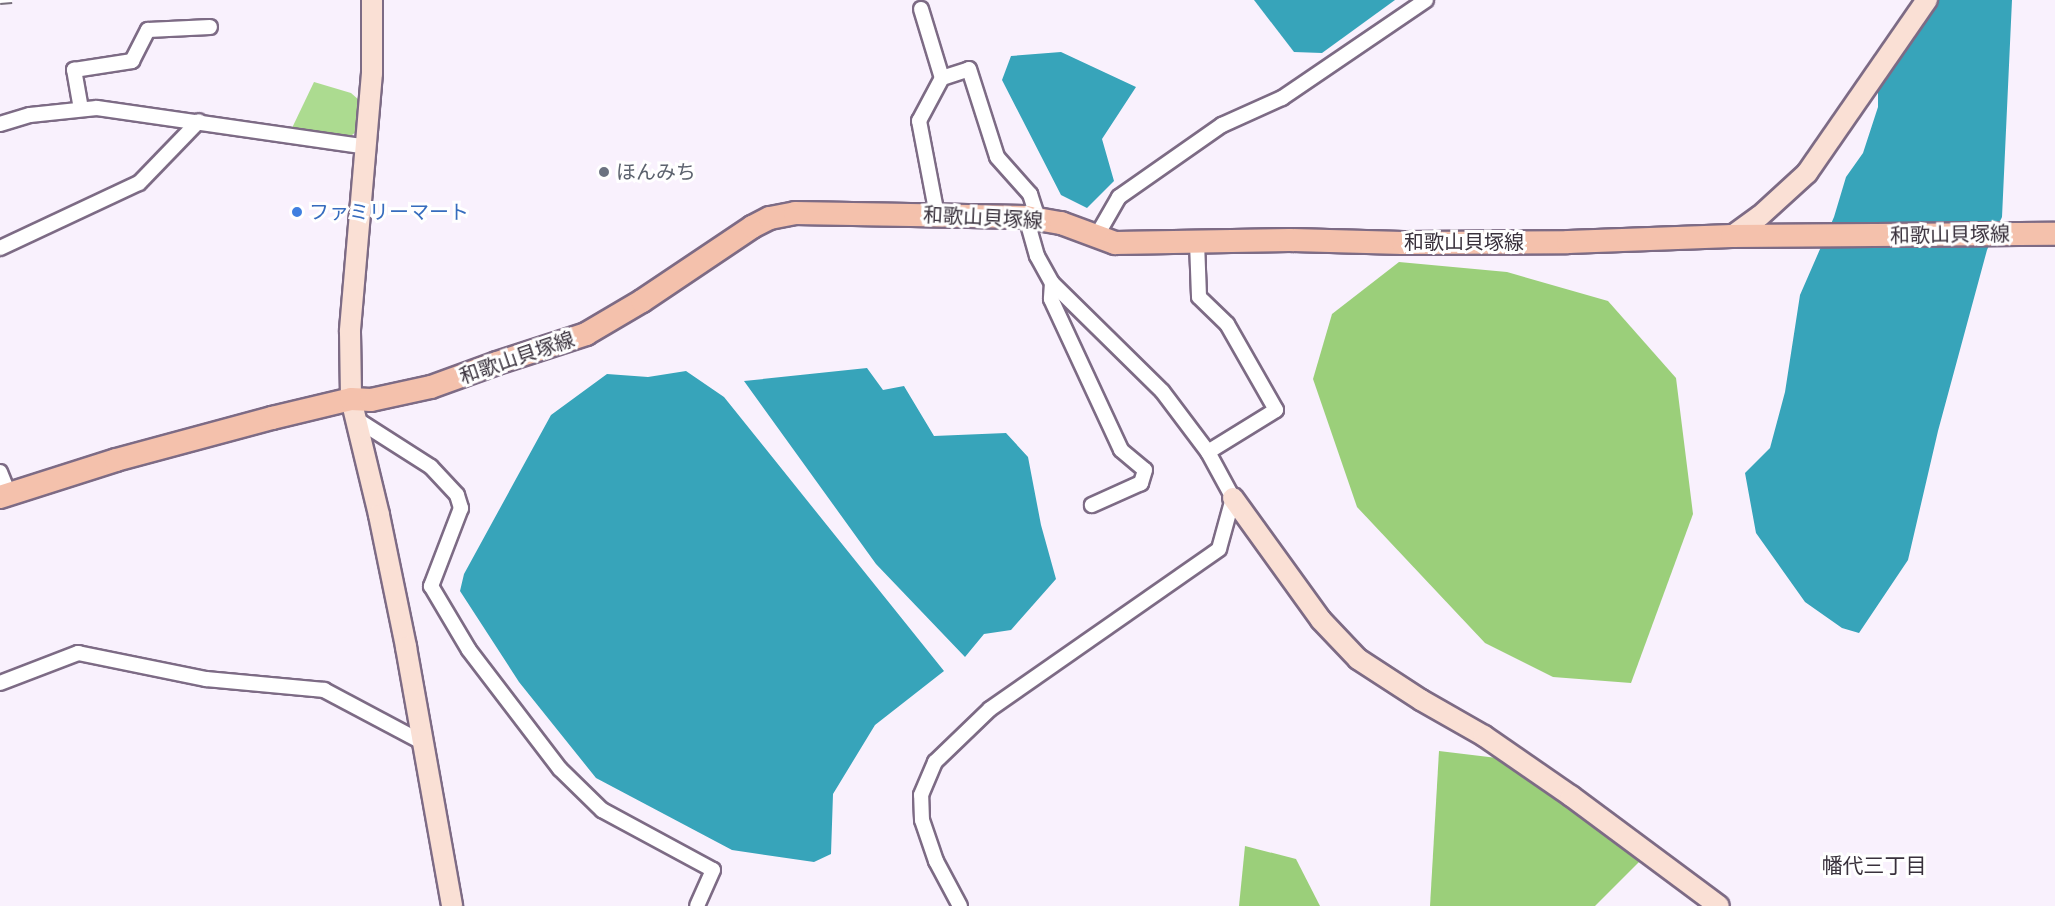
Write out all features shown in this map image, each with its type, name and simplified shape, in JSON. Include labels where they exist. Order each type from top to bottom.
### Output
[{"type":"main road","name":"和歌山貝塚線","points":[[4,495],[116,460],[353,409],[371,400],[431,387],[586,334],[642,301],[752,227],[770,218],[795,213],[1032,218],[1061,223],[1115,243],[1568,242],[1732,236],[2055,234]]},
{"type":"street","points":[[372,0],[372,73],[350,332],[353,409],[379,515],[452,906]]},
{"type":"street","points":[[1096,237],[1119,197],[1222,125],[1282,98],[1426,0]]},
{"type":"street","points":[[1732,236],[1760,216],[1807,173],[1927,0]]},
{"type":"street","points":[[921,9],[942,78]]},
{"type":"street","points":[[81,109],[74,70],[132,62],[148,30],[210,27]]},
{"type":"street","points":[[937,215],[919,121],[942,78],[969,69],[997,157],[1030,194],[1037,256],[1052,283],[1162,391],[1208,452],[1233,498],[1321,620],[1358,659],[1421,700],[1484,736],[1571,796],[1719,906]]},
{"type":"street","points":[[0,124],[30,115],[97,108],[366,147]]},
{"type":"street","points":[[0,248],[139,183],[199,121]]},
{"type":"street","points":[[1197,242],[1199,297],[1227,324],[1276,410],[1208,452]]},
{"type":"street","points":[[1052,283],[1051,299],[1120,450],[1145,470],[1141,483],[1092,505]]},
{"type":"street","points":[[353,409],[431,467],[457,495],[460,508],[431,586],[469,650],[560,769],[602,810],[713,870],[697,906]]},
{"type":"street","points":[[0,472],[4,495]]},
{"type":"street","points":[[960,906],[936,861],[922,820],[921,795],[935,762],[990,710],[1219,549],[1233,498]]},
{"type":"street","points":[[0,683],[78,653],[206,679],[324,690],[422,742]]},
{"type":"green space","points":[[314,82],[351,93],[359,100],[356,132],[348,138],[292,128]]},
{"type":"green space","points":[[1399,262],[1507,272],[1608,301],[1676,378],[1693,514],[1631,683],[1553,677],[1485,643],[1357,507],[1313,379],[1332,314]]},
{"type":"green space","points":[[1439,751],[1522,761],[1648,853],[1595,906],[1430,906]]},
{"type":"green space","points":[[1245,846],[1296,859],[1320,906],[1239,906]]},
{"type":"water","points":[[1254,0],[1395,0],[1322,53],[1294,52]]},
{"type":"water","points":[[1936,0],[2012,0],[2002,217],[1987,250],[1938,431],[1908,560],[1859,633],[1842,628],[1805,602],[1756,533],[1745,473],[1770,448],[1785,392],[1800,295],[1834,217],[1846,177],[1863,153],[1878,107],[1878,80]]},
{"type":"water","points":[[1061,52],[1136,87],[1102,139],[1114,181],[1087,208],[1061,195],[1002,80],[1011,56]]},
{"type":"water","points":[[867,368],[883,390],[904,386],[934,436],[1006,433],[1028,457],[1041,525],[1056,579],[1011,630],[984,634],[965,657],[876,564],[744,381]]},
{"type":"water","points":[[686,371],[724,397],[944,671],[875,725],[833,794],[831,854],[814,862],[732,850],[596,778],[519,682],[460,591],[464,574],[551,415],[607,374],[648,377]]},
{"type":"railway","points":[[0,1],[12,0]]},
{"type":"place","name":"ほんみち","points":[[604,172]]},
{"type":"place","name":"ファミリーマート","points":[[297,212]]},
{"type":"district","name":"幡代三丁目","points":[[1874,866]]}]
